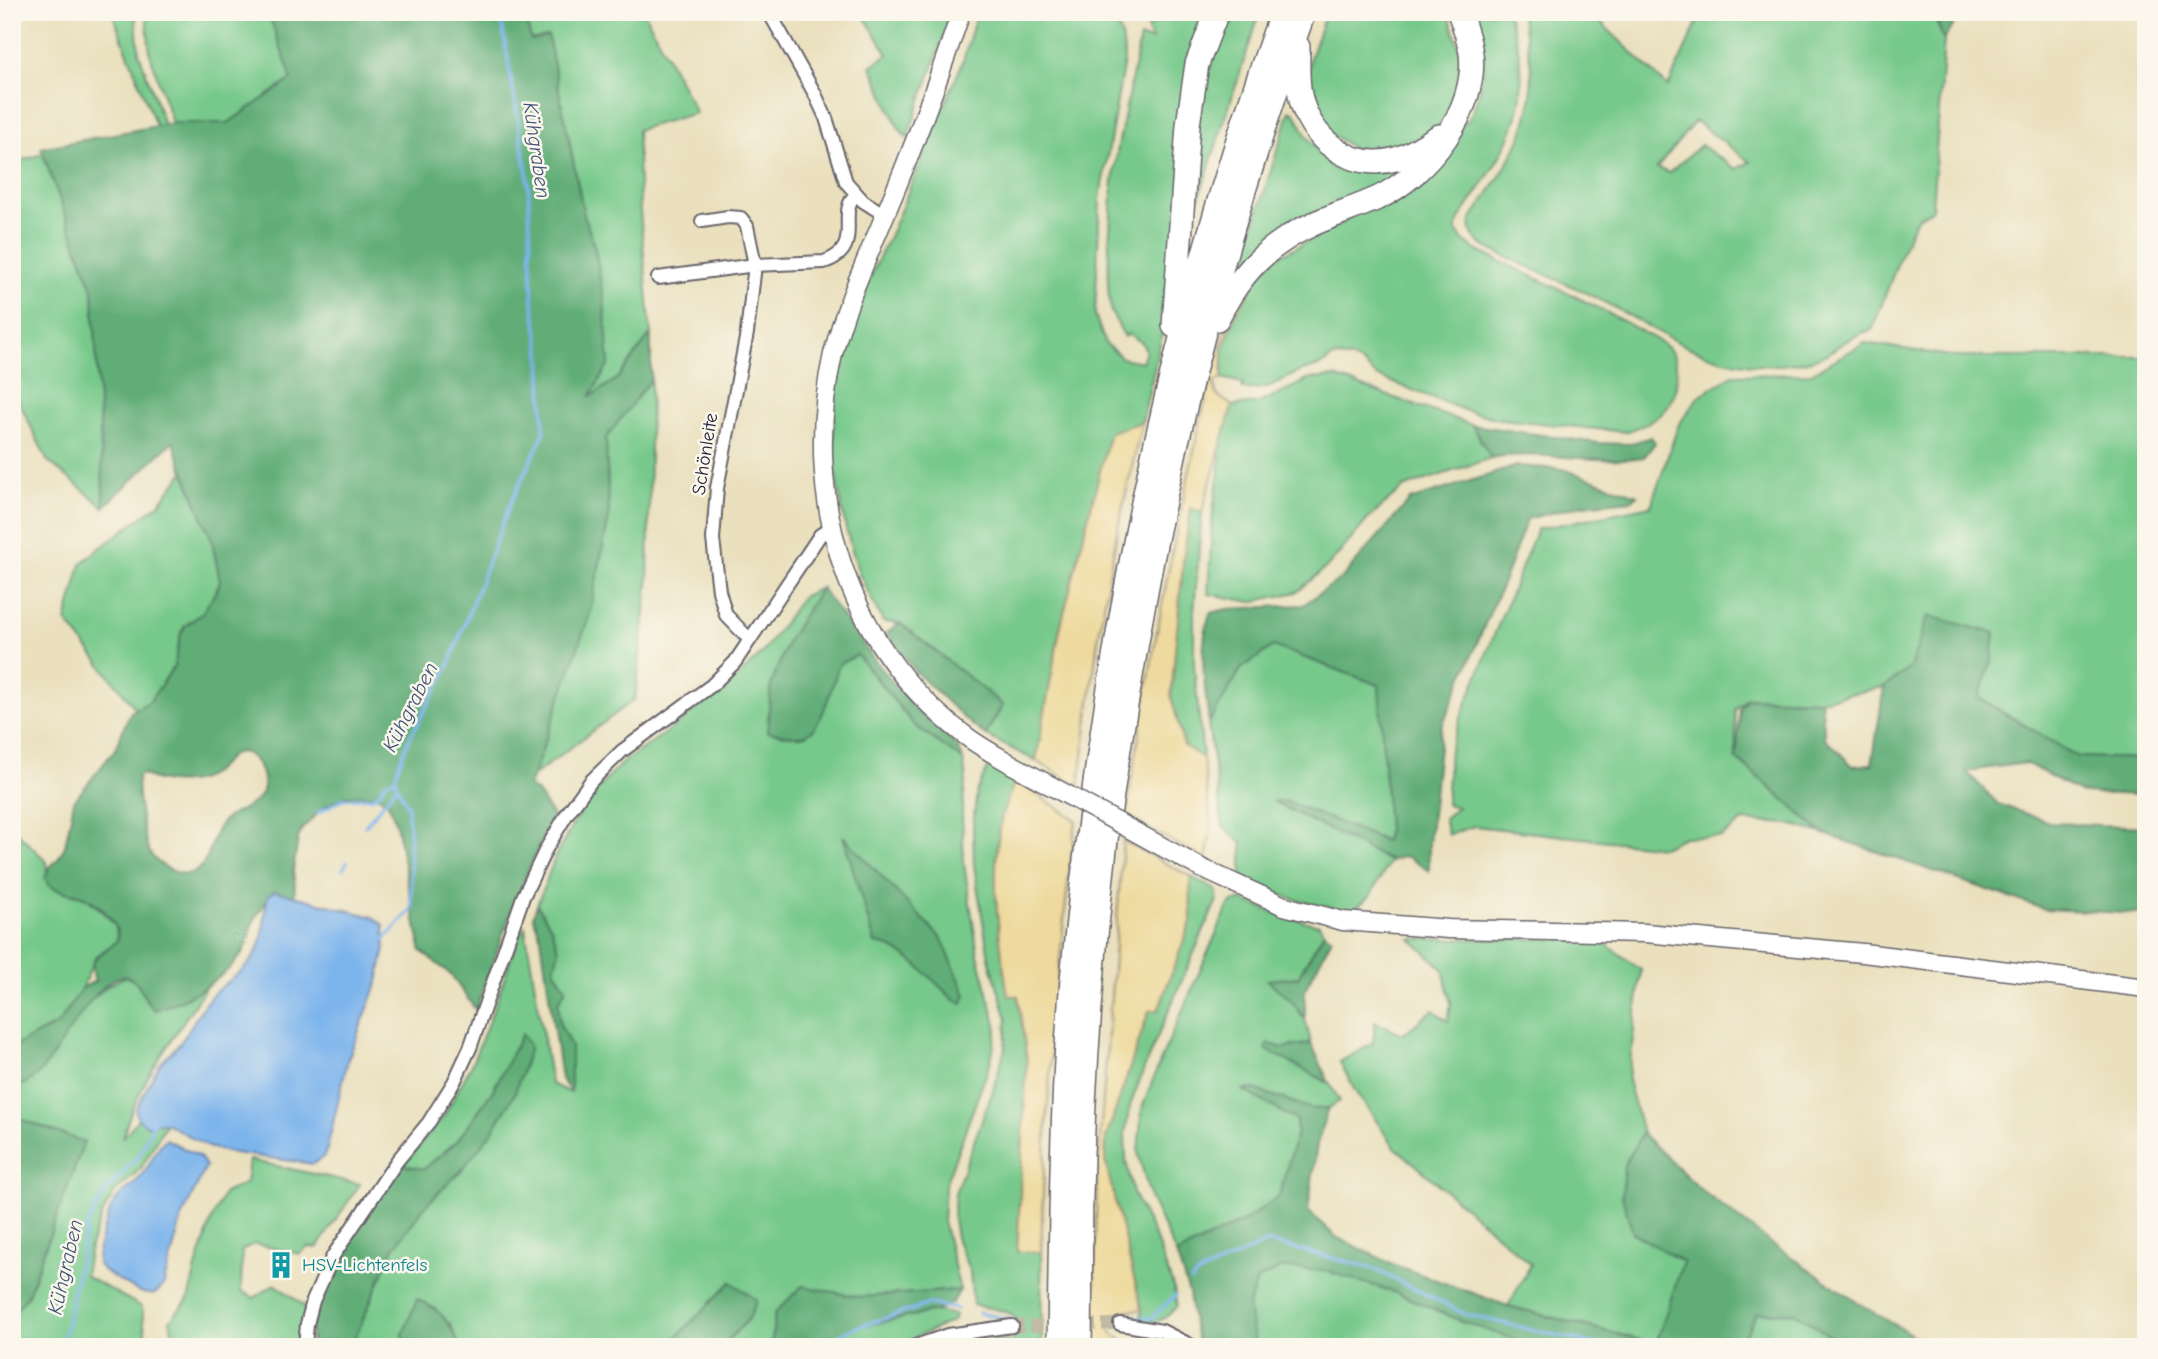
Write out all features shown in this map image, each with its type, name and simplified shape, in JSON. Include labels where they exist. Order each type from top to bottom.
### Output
[{"type":"highway","points":[[1080,1347],[1081,1196],[1086,1089],[1105,846],[1140,619],[1161,512],[1181,374],[1188,125],[1198,64],[1217,12]]},
{"type":"highway","points":[[1059,1347],[1065,1077],[1086,843],[1110,675],[1122,610],[1181,374],[1212,226],[1282,12]]},
{"type":"highway","points":[[1181,374],[1234,288],[1257,261],[1292,234],[1378,197],[1404,182],[1428,160],[1451,129],[1464,103],[1471,79],[1471,54],[1459,12]]},
{"type":"highway","points":[[1181,374],[1234,226],[1301,21]]},
{"type":"highway","points":[[1301,21],[1299,93],[1311,125],[1323,140],[1338,151],[1353,158],[1382,162],[1399,159],[1451,129]]},
{"type":"street","points":[[769,12],[815,94],[846,182],[859,197],[885,215]]},
{"type":"street","points":[[961,12],[927,113],[845,313],[826,388],[822,433],[831,528],[857,604],[900,671],[919,693],[962,733],[1011,764],[1201,868],[1284,906],[1343,921],[1449,929],[1645,933],[1863,953],[2146,988]]},
{"type":"street","points":[[658,278],[755,265],[831,260],[845,247],[851,199],[859,197]]},
{"type":"street","name":"Schönleite","points":[[702,221],[741,218],[747,226],[755,265],[747,333],[717,488],[713,540],[719,591],[726,615],[750,640]]},
{"type":"street","points":[[305,1347],[313,1301],[333,1256],[397,1161],[429,1122],[454,1082],[470,1048],[523,897],[546,849],[567,814],[591,781],[622,751],[712,685],[735,662],[820,535],[831,528]]},
{"type":"street","points":[[1120,1324],[1162,1331],[1194,1347]]},
{"type":"street","points":[[913,1347],[948,1335],[1012,1326]]},
{"type":"green space","points":[[112,12],[135,12],[139,52],[164,125],[156,126]]},
{"type":"green space","points":[[146,12],[268,12],[292,79],[228,123],[172,123],[150,54]]},
{"type":"green space","points":[[268,12],[524,12],[531,40],[548,36],[604,299],[609,364],[590,397],[618,378],[651,334],[651,379],[606,438],[609,517],[589,616],[529,787],[536,791],[553,816],[521,888],[476,1010],[450,974],[421,951],[396,824],[389,805],[374,795],[346,796],[325,806],[302,829],[293,871],[294,896],[275,891],[268,896],[253,923],[244,950],[217,979],[180,1000],[155,1010],[133,980],[128,977],[117,978],[104,986],[91,1000],[36,1077],[12,1090],[12,1045],[15,1046],[58,1024],[82,988],[95,981],[94,960],[118,939],[111,918],[99,907],[79,895],[55,889],[45,878],[65,846],[74,801],[116,748],[131,712],[150,701],[174,666],[181,633],[185,626],[202,613],[220,581],[212,540],[173,441],[104,507],[93,290],[41,148],[172,123],[228,123],[292,79]],"holes":[[[246,753],[261,771],[263,789],[260,796],[224,820],[200,868],[182,874],[162,865],[152,856],[147,845],[139,802],[138,777],[142,774],[168,782],[197,780],[213,773],[235,754]]]},
{"type":"green space","points":[[524,12],[644,12],[696,113],[637,130],[640,211],[651,334],[618,378],[588,399],[604,299],[548,36],[531,41]]},
{"type":"green space","points":[[861,12],[953,12],[907,138],[898,127],[871,66],[888,54]]},
{"type":"green space","points":[[977,12],[1105,12],[1118,28],[1124,61],[1100,198],[1095,315],[1105,343],[1122,358],[1142,362],[1146,350],[1141,342],[1128,334],[1125,337],[1111,312],[1108,288],[1113,181],[1118,147],[1140,38],[1152,40],[1147,28],[1162,19],[1166,12],[1211,12],[1164,326],[1142,422],[1110,433],[1060,629],[1036,761],[985,735],[1003,706],[900,623],[883,622],[859,574],[846,529],[834,467],[834,401],[846,344],[869,279],[963,61]]},
{"type":"green space","points":[[1225,12],[1260,12],[1190,225],[1197,122]]},
{"type":"green space","points":[[1326,12],[1448,12],[1460,50],[1460,82],[1447,116],[1436,129],[1386,153],[1354,149],[1328,132],[1313,106],[1308,77],[1310,58]]},
{"type":"green space","points":[[1471,12],[1507,12],[1517,44],[1521,72],[1520,98],[1515,122],[1505,145],[1493,169],[1459,219],[1456,230],[1463,241],[1478,251],[1601,310],[1669,349],[1676,368],[1674,394],[1666,409],[1641,426],[1625,432],[1500,419],[1464,410],[1376,376],[1362,363],[1350,358],[1333,357],[1320,365],[1259,389],[1243,389],[1242,383],[1222,378],[1223,349],[1236,313],[1252,288],[1246,291],[1275,258],[1341,224],[1469,119],[1479,92],[1483,65],[1480,39]]},
{"type":"green space","points":[[1519,12],[1590,12],[1668,87],[1702,12],[1932,12],[1944,40],[1932,209],[1918,217],[1907,238],[1872,330],[1808,361],[1760,366],[1734,363],[1686,346],[1594,297],[1482,245],[1472,234],[1471,220],[1511,158],[1527,117],[1531,95],[1531,71]],"holes":[[[1695,121],[1750,162],[1736,169],[1701,145],[1669,173],[1657,168]]]},
{"type":"green space","points":[[1932,12],[1953,12],[1953,26],[1944,40]]},
{"type":"green space","points":[[1290,110],[1295,113],[1316,148],[1334,161],[1407,168],[1379,187],[1247,259],[1244,256]]},
{"type":"green space","points":[[43,154],[93,290],[104,507],[47,460],[12,387],[12,163]]},
{"type":"green space","points":[[1865,343],[1956,357],[2146,357],[2146,759],[2078,757],[1978,697],[1992,661],[1910,668],[1884,687],[1821,700],[1747,698],[1735,710],[1736,758],[1822,833],[1789,824],[1743,821],[1721,837],[1684,837],[1662,847],[1474,826],[1448,835],[1444,818],[1458,807],[1446,804],[1450,749],[1537,529],[1651,506],[1678,426],[1699,396],[1733,375],[1809,374]]},
{"type":"green space","points":[[1335,377],[1472,425],[1491,458],[1403,488],[1369,518],[1330,564],[1297,592],[1252,602],[1208,594],[1213,511],[1221,460],[1219,453],[1232,406],[1259,403],[1310,379]]},
{"type":"green space","points":[[651,379],[648,585],[635,699],[533,776],[589,616],[609,517],[606,438]]},
{"type":"green space","points":[[1472,425],[1598,443],[1629,444],[1651,437],[1655,443],[1644,457],[1625,459],[1529,455],[1491,458]]},
{"type":"green space","points":[[1517,466],[1563,469],[1637,495],[1633,500],[1582,505],[1527,519],[1441,728],[1429,843],[1429,871],[1406,856],[1390,861],[1273,801],[1285,801],[1385,841],[1388,829],[1379,685],[1273,646],[1241,669],[1209,723],[1203,654],[1210,613],[1227,609],[1303,605],[1343,577],[1410,500]]},
{"type":"green space","points":[[184,472],[212,540],[220,581],[212,600],[181,633],[174,666],[150,701],[136,709],[66,621],[81,564],[158,505]]},
{"type":"green space","points":[[1191,508],[1202,512],[1194,611],[1194,665],[1203,758],[1184,746],[1171,696],[1184,553]]},
{"type":"green space","points":[[821,588],[788,640],[814,729],[828,699],[839,664],[857,655],[914,725],[963,760],[966,777],[962,813],[964,864],[978,955],[997,1028],[991,1061],[945,1185],[943,1221],[960,1290],[859,1297],[802,1286],[775,1313],[771,1347],[721,1347],[749,1319],[731,1282],[667,1347],[460,1347],[450,1323],[403,1334],[406,1347],[351,1347],[393,1249],[425,1206],[460,1172],[522,1035],[492,1092],[457,1141],[424,1169],[403,1165],[444,1116],[471,1066],[518,937],[525,927],[551,1084],[571,1093],[571,1046],[560,1025],[558,1003],[566,989],[554,969],[559,950],[551,927],[537,905],[556,855],[574,823],[594,793],[622,763],[678,724],[719,690],[729,686],[762,653],[803,596]],"holes":[[[942,939],[953,999],[907,957],[885,945],[875,943]]]},
{"type":"green space","points":[[821,588],[896,686],[924,717],[953,742],[963,760],[914,725],[857,655],[839,664],[826,706],[808,733],[797,736],[767,732],[771,685],[788,640]]},
{"type":"green space","points":[[1928,616],[1995,633],[1992,661],[1978,698],[2078,757],[2146,759],[2146,795],[2082,793],[2026,763],[1966,771],[1998,804],[2052,823],[2146,827],[2146,914],[2044,909],[1822,833],[1736,758],[1740,709],[1747,698],[1821,700],[1825,738],[1853,766],[1872,764],[1884,687],[1910,668]]},
{"type":"green space","points":[[900,623],[1003,705],[985,735],[915,671],[887,633]]},
{"type":"green space","points":[[1273,646],[1379,685],[1388,829],[1385,841],[1285,801],[1274,802],[1390,861],[1370,896],[1351,912],[1290,898],[1242,879],[1242,843],[1223,826],[1208,724],[1241,669]]},
{"type":"green space","points":[[990,763],[1015,780],[1003,812],[998,838],[997,906],[1008,995],[1018,995],[1027,1060],[1017,1251],[1041,1252],[1042,1347],[926,1347],[974,1335],[985,1342],[1005,1340],[1010,1344],[1018,1334],[1020,1324],[1005,1312],[973,1305],[970,1272],[956,1238],[953,1219],[955,1193],[992,1093],[1005,1049],[1007,1019],[989,958],[974,866],[973,825],[977,791]]},
{"type":"green space","points":[[12,827],[47,862],[48,884],[85,897],[101,910],[116,926],[117,941],[96,956],[82,988],[58,1024],[15,1046],[12,1045]]},
{"type":"green space","points":[[843,836],[942,939],[966,995],[962,1004],[906,957],[885,945],[875,943]]},
{"type":"green space","points":[[1190,876],[1217,891],[1217,900],[1149,1056],[1130,1106],[1125,1134],[1126,1161],[1133,1193],[1155,1237],[1174,1289],[1177,1306],[1160,1320],[1140,1323],[1142,1310],[1105,1161],[1106,1138],[1149,1011],[1158,1010],[1191,921]]},
{"type":"green space","points":[[1241,900],[1284,916],[1319,925],[1324,932],[1298,977],[1268,980],[1290,999],[1305,1019],[1311,1043],[1284,1048],[1268,1044],[1266,1048],[1329,1083],[1340,1101],[1328,1108],[1312,1109],[1254,1089],[1244,1091],[1296,1120],[1297,1133],[1279,1196],[1246,1220],[1176,1254],[1151,1200],[1138,1153],[1142,1108],[1228,907]]},
{"type":"green space","points":[[537,905],[551,927],[559,950],[554,969],[566,989],[558,1003],[560,1025],[571,1046],[571,1092],[561,1079],[541,938],[533,916]]},
{"type":"green space","points":[[1324,932],[1332,938],[1305,989],[1305,1019],[1290,999],[1267,980],[1298,977]]},
{"type":"green space","points":[[1411,939],[1599,939],[1641,970],[1628,1080],[1642,1133],[1624,1165],[1633,1233],[1683,1262],[1656,1344],[1508,1306],[1531,1264],[1395,1147],[1355,1091],[1340,1062],[1373,1043],[1375,1022],[1403,1034],[1433,1010],[1448,1021],[1451,1003],[1443,969]]},
{"type":"green space","points":[[126,976],[139,986],[146,1001],[178,1002],[206,986],[147,1079],[129,1118],[123,1138],[138,1119],[166,1123],[141,1168],[114,1193],[101,1217],[90,1246],[85,1276],[142,1307],[147,1347],[12,1347],[12,1316],[28,1295],[84,1142],[12,1116],[12,1090],[36,1076],[89,1002],[107,986]]},
{"type":"green space","points":[[522,1034],[530,1047],[515,1093],[492,1132],[460,1172],[425,1206],[393,1249],[351,1347],[311,1347],[311,1328],[347,1241],[403,1165],[424,1169],[457,1141],[492,1092]]},
{"type":"green space","points":[[1311,1043],[1329,1083],[1265,1049],[1268,1044],[1284,1048]]},
{"type":"green space","points":[[1254,1089],[1312,1109],[1328,1108],[1317,1144],[1308,1211],[1336,1237],[1392,1264],[1508,1306],[1656,1344],[1683,1262],[1633,1233],[1622,1197],[1624,1165],[1642,1133],[1701,1190],[1768,1241],[1863,1306],[1914,1336],[1909,1347],[1826,1347],[1830,1336],[1794,1312],[1757,1313],[1742,1340],[1743,1347],[1549,1347],[1468,1324],[1394,1292],[1330,1272],[1282,1267],[1257,1280],[1248,1307],[1255,1343],[1264,1347],[1209,1347],[1197,1339],[1189,1293],[1176,1254],[1246,1220],[1279,1196],[1297,1133],[1296,1120],[1243,1090]]},
{"type":"green space","points":[[12,1116],[84,1142],[28,1294],[12,1316]]},
{"type":"green space","points":[[249,1160],[360,1184],[317,1248],[308,1247],[300,1254],[254,1244],[242,1250],[241,1291],[254,1298],[275,1284],[307,1308],[302,1345],[168,1347],[174,1341],[170,1320],[188,1300],[211,1221],[224,1193],[246,1183]]},
{"type":"green space","points":[[1282,1267],[1330,1272],[1394,1292],[1517,1340],[1549,1347],[1264,1347],[1255,1343],[1248,1307],[1257,1280]]},
{"type":"green space","points":[[731,1282],[757,1300],[749,1319],[721,1347],[667,1347]]},
{"type":"green space","points":[[802,1286],[859,1297],[960,1290],[953,1302],[936,1311],[852,1328],[826,1347],[771,1347],[775,1313]]},
{"type":"green space","points":[[417,1299],[444,1318],[460,1347],[406,1347],[403,1334]]},
{"type":"green space","points":[[936,1311],[955,1315],[953,1321],[895,1347],[826,1347],[852,1328]]},
{"type":"green space","points":[[1794,1312],[1831,1336],[1826,1347],[1743,1347],[1742,1341],[1757,1313]]},
{"type":"sand","points":[[1253,287],[1236,313],[1223,348],[1222,378],[1214,383],[1216,394],[1232,406],[1202,512],[1191,508],[1184,553],[1171,696],[1184,746],[1203,758],[1211,829],[1206,860],[1126,816],[1164,592],[1206,400],[1230,318],[1237,303]]},
{"type":"sand","points":[[1142,422],[1116,537],[1098,640],[1079,786],[1036,761],[1060,629],[1110,432]]},
{"type":"sand","points":[[1015,780],[1076,820],[1053,1036],[1041,1252],[1017,1252],[1027,1060],[1018,996],[1008,996],[997,906],[998,838],[1003,812]]},
{"type":"sand","points":[[1123,841],[1190,876],[1191,921],[1158,1010],[1149,1011],[1106,1138],[1105,1161],[1142,1310],[1122,1311],[1114,1316],[1109,1328],[1120,1338],[1119,1347],[1093,1347],[1097,1177]]},
{"type":"water","points":[[275,891],[373,917],[384,925],[385,949],[378,982],[348,1059],[327,1149],[323,1157],[313,1164],[208,1147],[166,1123],[146,1125],[136,1113],[139,1102],[159,1066],[180,1043],[208,1000],[253,958],[262,935],[268,896]]},
{"type":"water","points":[[166,1139],[200,1157],[206,1166],[182,1217],[163,1286],[155,1294],[146,1294],[105,1272],[97,1259],[105,1223],[112,1207],[139,1179]]},
{"type":"waterway","name":"Kühgraben","points":[[382,940],[412,909],[408,806],[395,778],[399,764],[410,737],[448,668],[510,504],[544,433],[541,354],[533,303],[528,179],[500,12]]},
{"type":"waterway","points":[[318,813],[342,799],[374,797],[386,782],[395,778]]},
{"type":"waterway","points":[[365,826],[396,787]]},
{"type":"waterway","points":[[343,869],[347,862]]},
{"type":"waterway","name":"Kühgraben","points":[[62,1347],[87,1225],[105,1192],[140,1154],[154,1122]]},
{"type":"waterway","points":[[1191,1281],[1198,1274],[1268,1242],[1372,1268],[1467,1315],[1609,1347]]},
{"type":"waterway","points":[[1115,1319],[1151,1318],[1175,1296]]},
{"type":"waterway","points":[[821,1347],[851,1329],[930,1304],[957,1309]]},
{"type":"waterway","points":[[979,1313],[1008,1319]]},
{"type":"tunnel","points":[[1012,1326],[1120,1324]]},
{"type":"place","name":"HSV-Lichtenfels","points":[[281,1265]]}]
